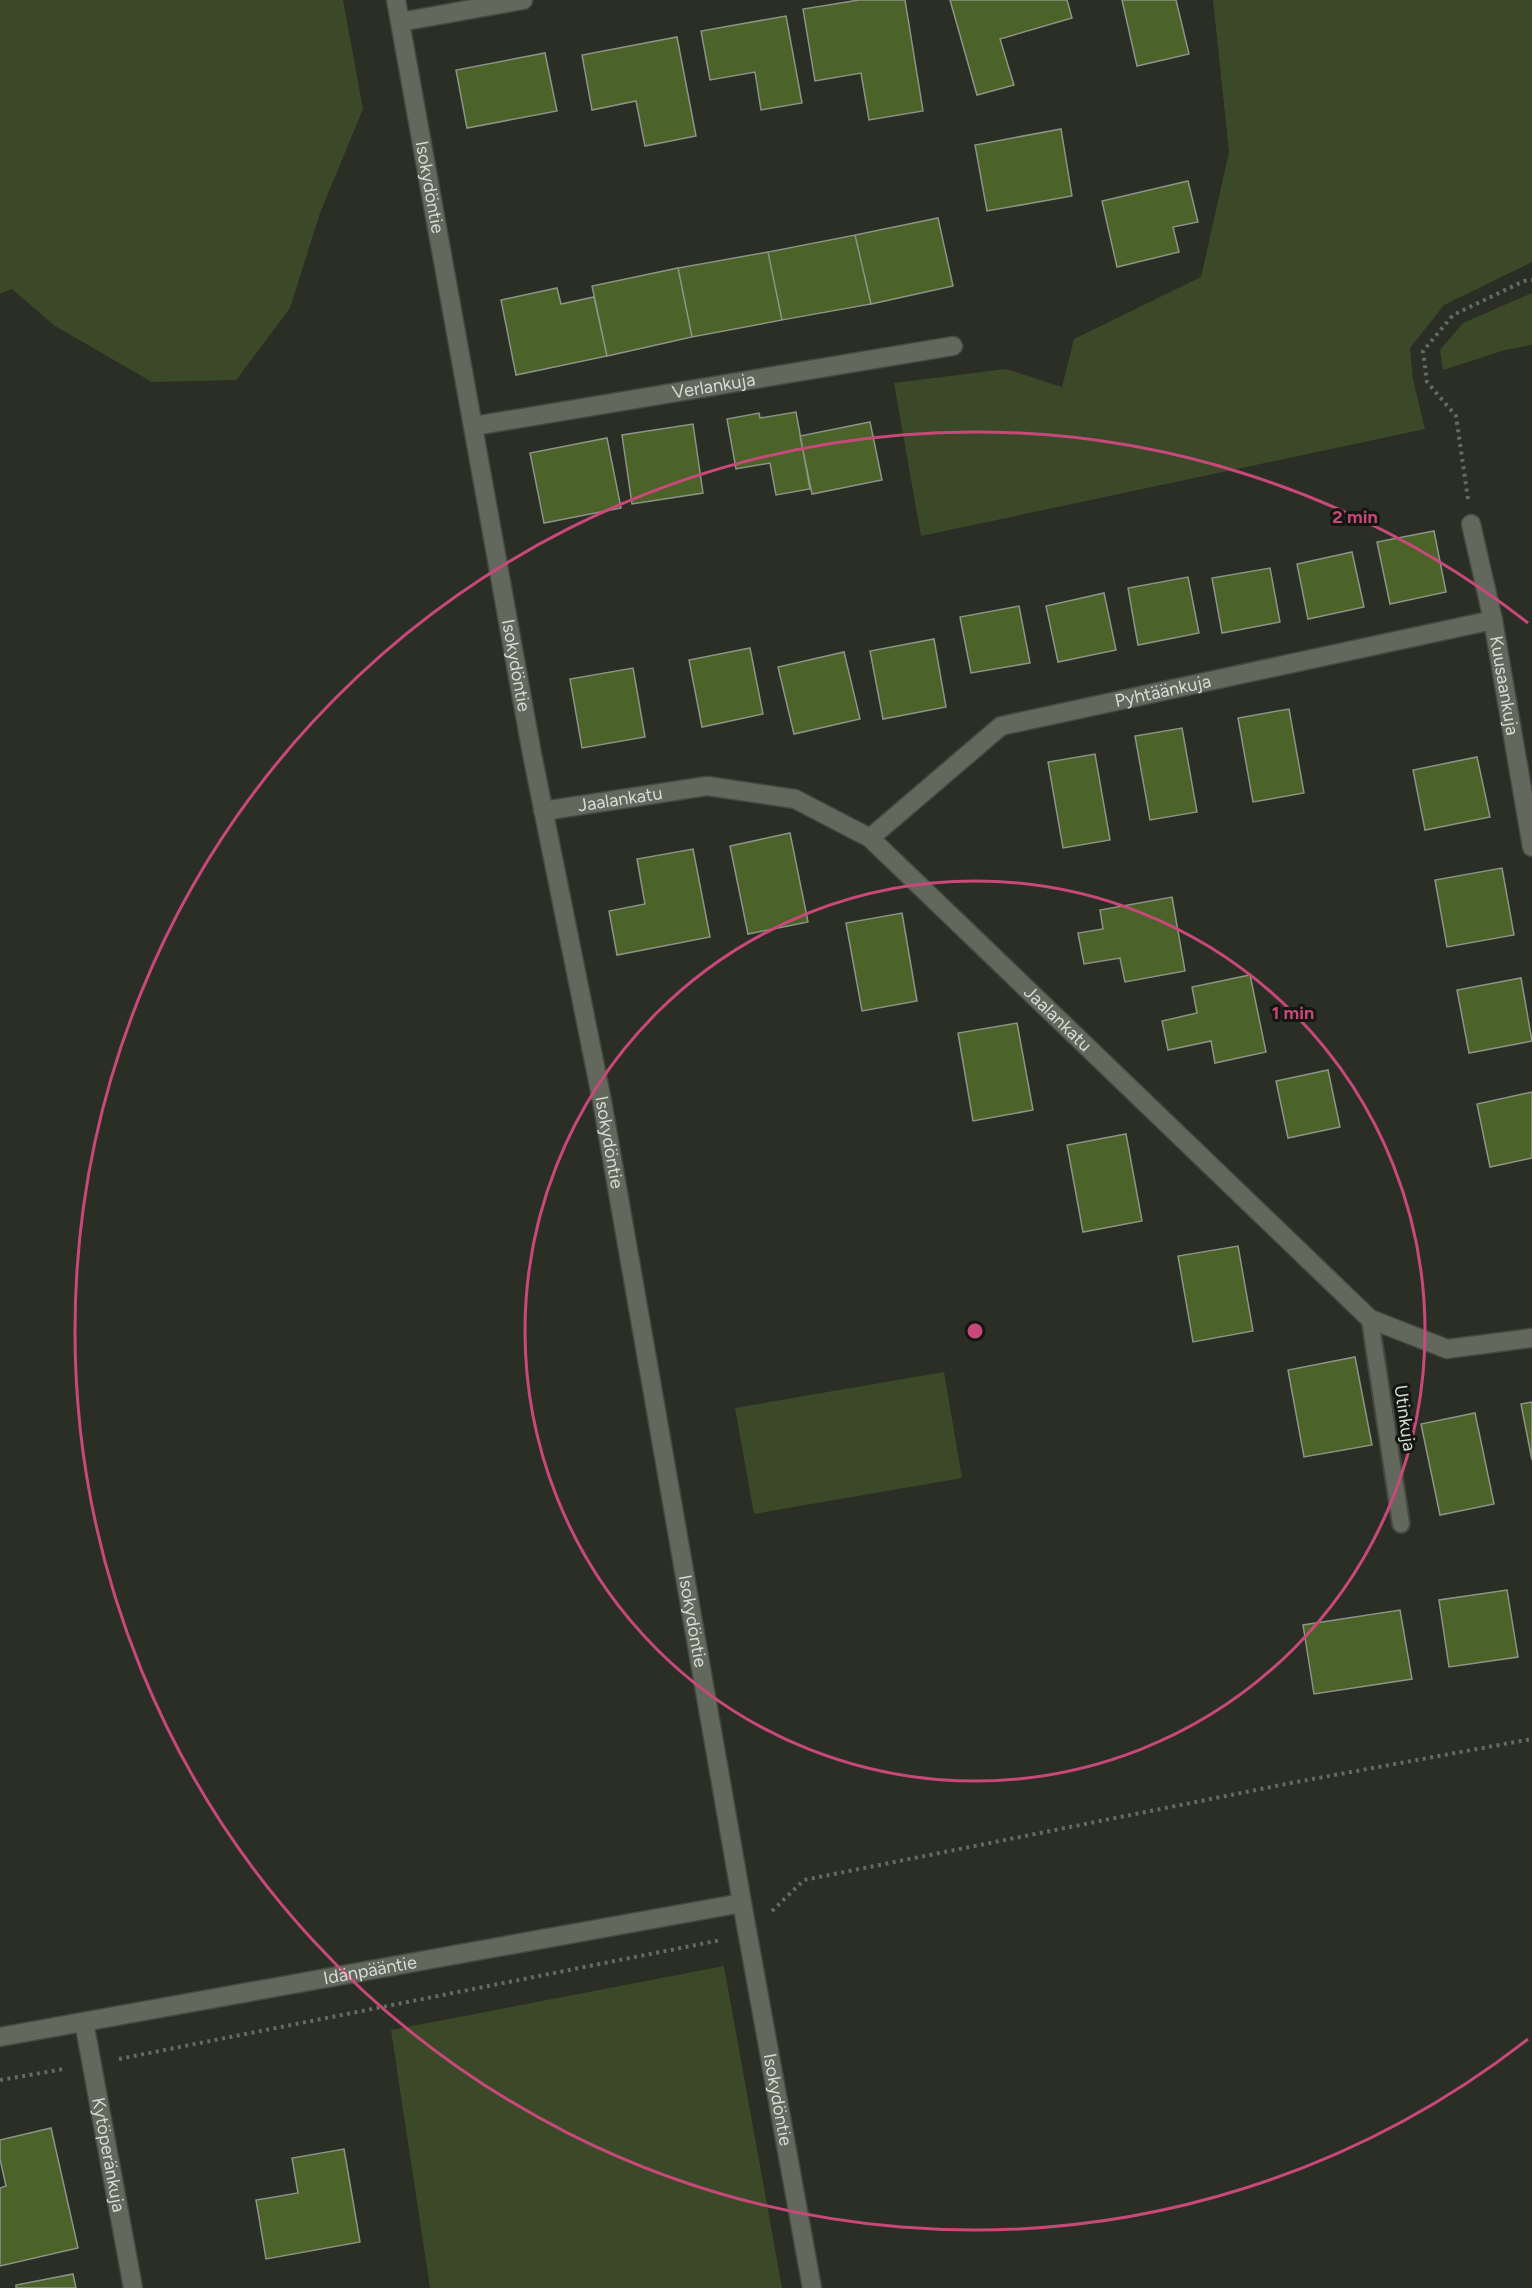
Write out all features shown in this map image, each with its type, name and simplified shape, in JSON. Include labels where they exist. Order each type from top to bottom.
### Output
[{"type":"street","name":"Isokydöntie","points":[[396,0],[543,812],[602,1101],[741,1903],[812,2288]]},
{"type":"street","points":[[400,22],[523,0]]},
{"type":"street","name":"Verlankuja","points":[[474,426],[953,345]]},
{"type":"street","name":"Kuusaankuja","points":[[1471,524],[1493,620],[1532,847]]},
{"type":"street","name":"Pyhtäänkuja","points":[[870,838],[1001,726],[1493,620]]},
{"type":"street","name":"Jaalankatu","points":[[543,812],[707,786],[795,799],[870,838],[1370,1319],[1447,1348],[1532,1338]]},
{"type":"street","name":"Idänpääntie","points":[[0,2037],[741,1903]]},
{"type":"street","name":"Kytöperänkuja","points":[[84,2022],[133,2288]]},
{"type":"lane","name":"Utinkuja","points":[[1370,1319],[1401,1524]]},
{"type":"path","points":[[1471,524],[1456,416],[1427,382],[1423,351],[1452,315],[1532,278]]},
{"type":"path","points":[[0,2080],[92,2064],[748,1935],[804,1880],[1273,1787],[1532,1739]]},
{"type":"green space","points":[[0,0],[343,0],[363,109],[320,213],[290,308],[236,380],[152,382],[55,326],[12,289],[0,294]]},
{"type":"green space","points":[[1213,0],[1532,0],[1532,262],[1444,305],[1410,348],[1413,380],[1425,429],[921,536],[894,383],[1006,369],[1062,387],[1074,339],[1201,277],[1229,152]]},
{"type":"green space","points":[[1532,293],[1532,345],[1505,350],[1443,370],[1440,350],[1463,323]]},
{"type":"green space","points":[[944,1372],[962,1478],[754,1514],[735,1408]]},
{"type":"green space","points":[[724,1966],[782,2288],[430,2288],[391,2030]]},
{"type":"building","points":[[859,0],[905,0],[923,111],[869,120],[861,73],[815,81],[803,9]]},
{"type":"building","points":[[950,0],[1067,0],[1072,18],[1000,39],[1014,85],[977,95]]},
{"type":"building","points":[[1122,0],[1176,0],[1189,54],[1137,66]]},
{"type":"building","points":[[786,16],[802,103],[761,110],[755,72],[710,80],[701,31]]},
{"type":"building","points":[[677,37],[696,136],[645,146],[636,101],[592,110],[582,55]]},
{"type":"building","points":[[545,53],[557,111],[467,128],[456,70]]},
{"type":"building","points":[[1061,129],[1072,196],[987,211],[975,145]]},
{"type":"building","points":[[1188,181],[1198,222],[1173,227],[1179,252],[1117,267],[1102,201]]},
{"type":"building","points":[[938,218],[953,286],[871,304],[855,235]]},
{"type":"building","points":[[855,235],[871,304],[782,320],[768,252]]},
{"type":"building","points":[[768,252],[782,320],[692,337],[678,268]]},
{"type":"building","points":[[678,268],[692,337],[607,356],[592,286]]},
{"type":"building","points":[[557,288],[561,304],[594,297],[607,356],[516,375],[501,300]]},
{"type":"building","points":[[796,412],[810,489],[776,495],[770,463],[736,469],[727,419],[759,413],[760,418]]},
{"type":"building","points":[[870,422],[882,480],[812,494],[800,436]]},
{"type":"building","points":[[693,424],[703,493],[632,504],[622,435]]},
{"type":"building","points":[[607,438],[621,508],[544,523],[530,453]]},
{"type":"building","points":[[1434,531],[1446,592],[1390,604],[1377,542]]},
{"type":"building","points":[[1352,552],[1364,607],[1308,619],[1297,564]]},
{"type":"building","points":[[1270,568],[1280,622],[1222,633],[1212,578]]},
{"type":"building","points":[[1188,577],[1199,633],[1138,645],[1128,588]]},
{"type":"building","points":[[1104,593],[1116,650],[1058,662],[1046,606]]},
{"type":"building","points":[[1019,606],[1030,663],[971,673],[960,617]]},
{"type":"building","points":[[934,639],[946,707],[883,719],[870,651]]},
{"type":"building","points":[[750,648],[763,714],[702,727],[689,660]]},
{"type":"building","points":[[844,652],[860,719],[794,734],[778,667]]},
{"type":"building","points":[[633,668],[645,737],[582,748],[570,679]]},
{"type":"building","points":[[1289,709],[1304,793],[1253,802],[1238,718]]},
{"type":"building","points":[[1182,728],[1197,812],[1150,820],[1135,736]]},
{"type":"building","points":[[1095,754],[1110,840],[1063,848],[1048,762]]},
{"type":"building","points":[[1477,757],[1490,817],[1425,830],[1413,770]]},
{"type":"building","points":[[790,833],[808,922],[748,934],[730,846]]},
{"type":"building","points":[[693,849],[710,937],[617,955],[609,911],[645,904],[637,859]]},
{"type":"building","points":[[1502,868],[1514,935],[1447,947],[1435,880]]},
{"type":"building","points":[[1172,897],[1185,971],[1125,982],[1120,958],[1084,964],[1078,933],[1103,929],[1100,910]]},
{"type":"building","points":[[902,913],[917,1001],[862,1011],[846,923]]},
{"type":"building","points":[[1250,975],[1266,1052],[1215,1063],[1211,1041],[1168,1050],[1162,1021],[1197,1013],[1192,987]]},
{"type":"building","points":[[1521,978],[1532,1041],[1469,1053],[1457,990]]},
{"type":"building","points":[[1017,1023],[1033,1110],[973,1121],[958,1033]]},
{"type":"building","points":[[1328,1070],[1340,1127],[1288,1138],[1276,1081]]},
{"type":"building","points":[[1532,1092],[1532,1158],[1490,1167],[1477,1104]]},
{"type":"building","points":[[1126,1134],[1142,1221],[1083,1232],[1067,1145]]},
{"type":"building","points":[[1238,1246],[1253,1331],[1193,1342],[1178,1256]]},
{"type":"building","points":[[1355,1357],[1372,1445],[1304,1457],[1288,1370]]},
{"type":"building","points":[[1532,1402],[1532,1460],[1521,1404]]},
{"type":"building","points":[[1475,1413],[1494,1504],[1440,1515],[1421,1424]]},
{"type":"building","points":[[1507,1590],[1518,1657],[1449,1667],[1439,1600]]},
{"type":"building","points":[[1400,1610],[1412,1679],[1314,1694],[1303,1625]]},
{"type":"building","points":[[51,2128],[78,2248],[0,2266],[0,2188],[6,2186],[0,2159],[0,2140]]},
{"type":"building","points":[[344,2149],[360,2242],[266,2259],[256,2200],[298,2193],[292,2158]]},
{"type":"building","points":[[73,2274],[76,2288],[16,2288],[16,2285]]}]
